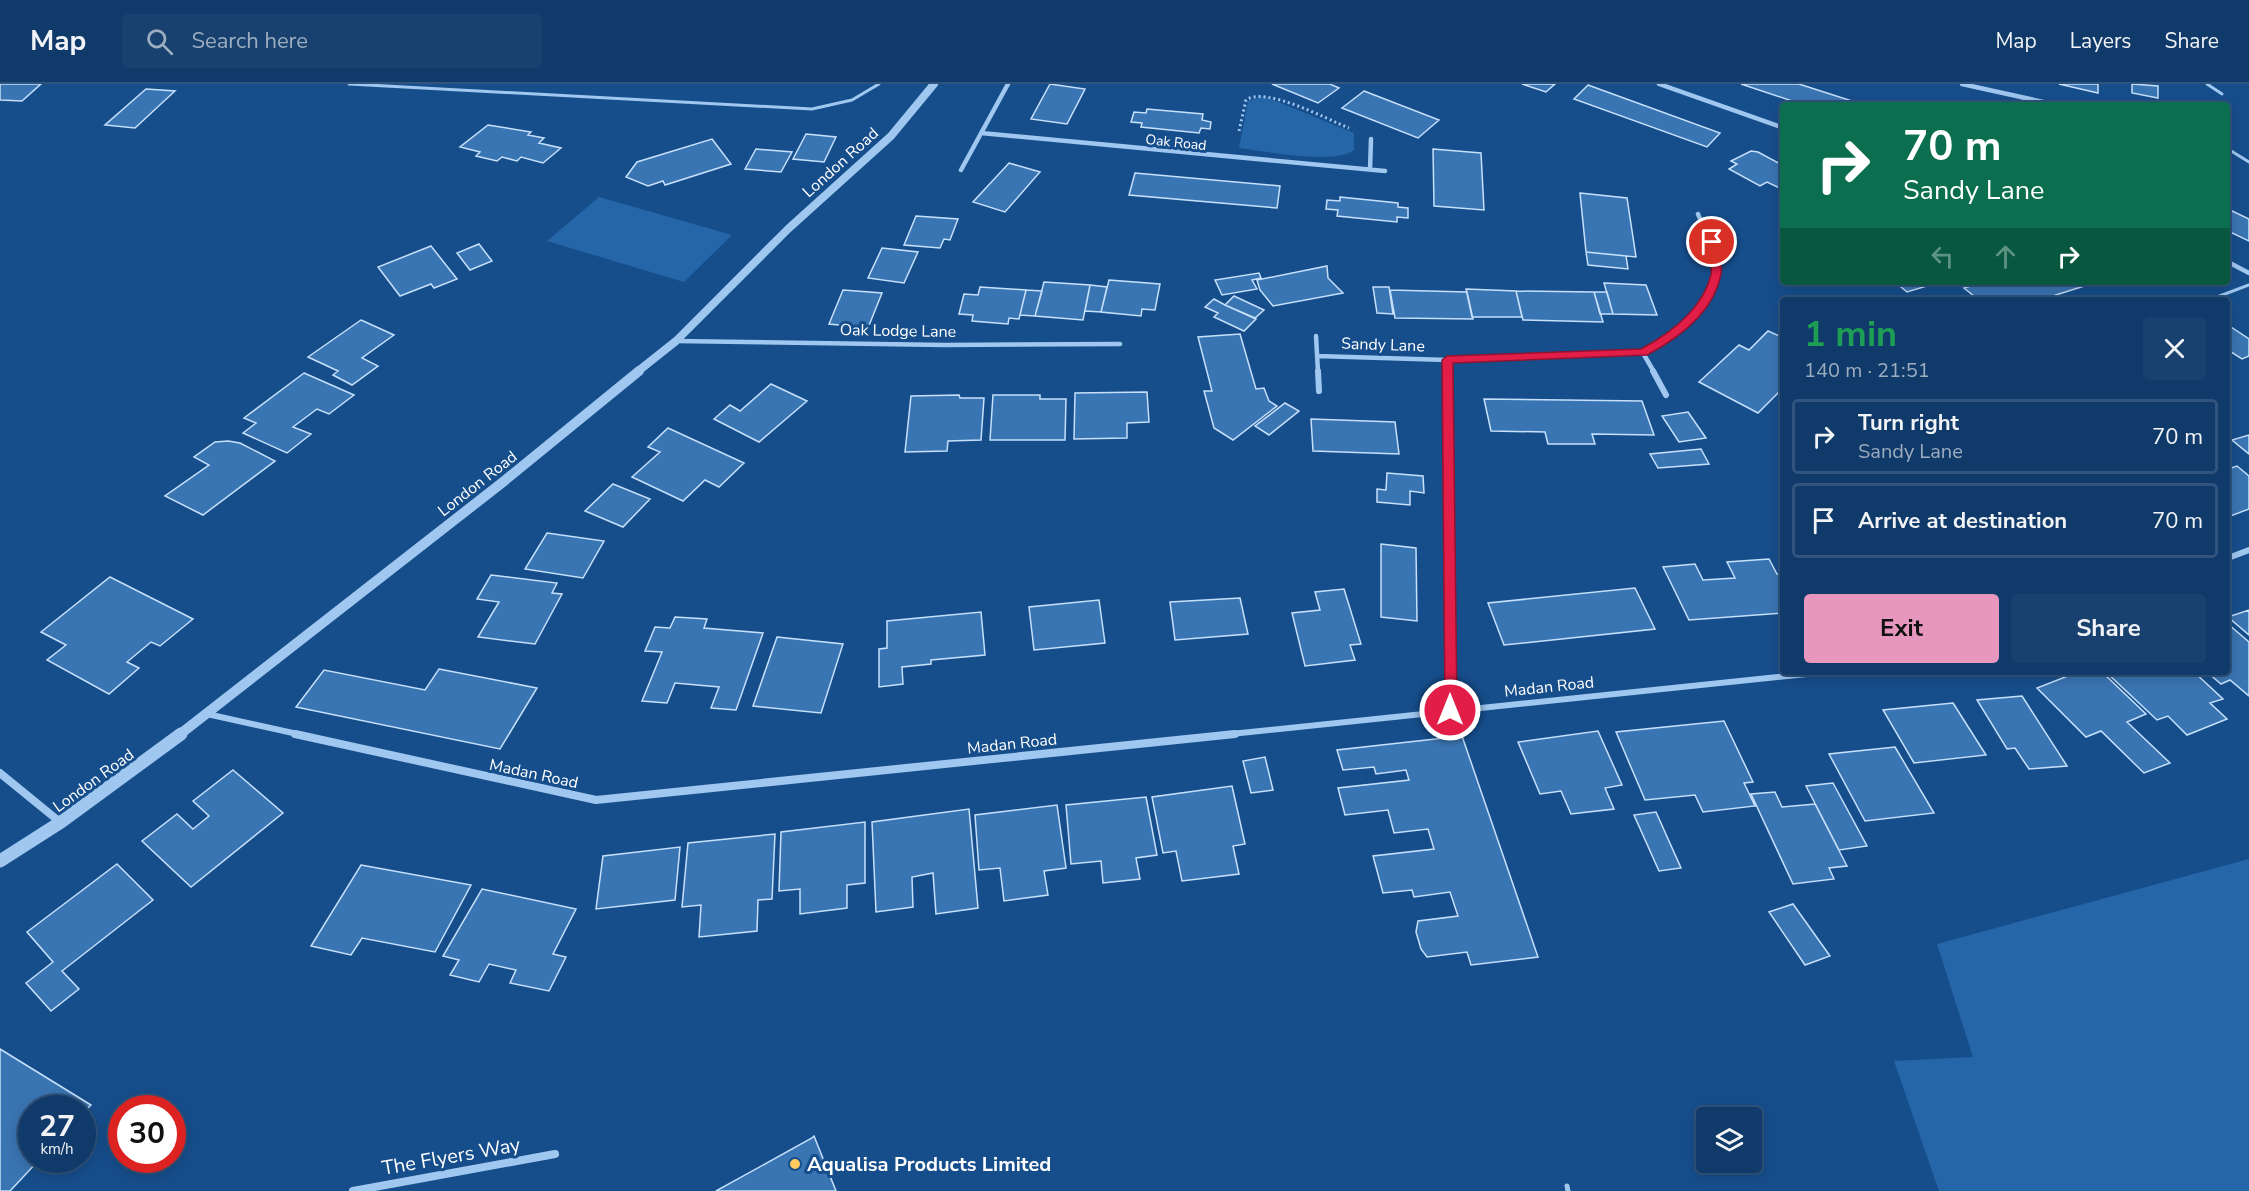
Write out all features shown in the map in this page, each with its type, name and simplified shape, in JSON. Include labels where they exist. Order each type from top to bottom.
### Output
[{"type":"street","name":"London Road","points":[[0,861],[61,822],[207,714],[503,482],[676,341],[788,229],[891,136],[934,84]]},
{"type":"street","points":[[961,170],[1008,84]]},
{"type":"street","points":[[1659,84],[1780,127]]},
{"type":"street","points":[[1962,84],[2043,102]]},
{"type":"street","name":"Oak Road","points":[[981,133],[1385,171]]},
{"type":"street","points":[[1370,170],[1371,139]]},
{"type":"street","name":"Sandy Lane","points":[[1317,356],[1447,360],[1643,353],[1670,338],[1705,303],[1717,273],[1712,242],[1698,214]]},
{"type":"street","points":[[2230,263],[2249,273]]},
{"type":"street","name":"Sandy Lane","points":[[1316,336],[1319,391]]},
{"type":"street","name":"Oak Lodge Lane","points":[[676,341],[944,345],[1120,344]]},
{"type":"street","points":[[1643,353],[1666,395]]},
{"type":"street","name":"Sandy Lane","points":[[1447,360],[1450,710]]},
{"type":"street","points":[[2230,557],[2249,550]]},
{"type":"street","name":"Madan Road","points":[[207,714],[596,800],[1796,675]]},
{"type":"street","points":[[0,773],[61,822]]},
{"type":"street","name":"The Flyers Way","points":[[353,1191],[555,1154]]},
{"type":"lane","points":[[349,84],[812,109],[852,100],[879,84]]},
{"type":"lane","points":[[2206,84],[2222,94]]},
{"type":"lane","points":[[2230,150],[2249,162]]},
{"type":"lane","points":[[2217,297],[2249,285]]},
{"type":"path","points":[[1233,158],[1246,100],[1260,95],[1269,96],[1371,139]]},
{"type":"shaded area","points":[[1263,96],[1354,133],[1354,150],[1345,154],[1316,157],[1239,148],[1248,101]]},
{"type":"shaded area","points":[[599,197],[732,235],[684,282],[547,241]]},
{"type":"shaded area","points":[[2249,859],[2249,1191],[1939,1191],[1894,1061],[1973,1057],[1937,944]]},
{"type":"building","points":[[0,84],[41,84],[22,101],[0,100]]},
{"type":"building","points":[[1050,84],[1085,89],[1067,124],[1031,119]]},
{"type":"building","points":[[1272,84],[1330,84],[1339,88],[1318,103]]},
{"type":"building","points":[[1522,84],[1555,84],[1546,92]]},
{"type":"building","points":[[1741,84],[1799,84],[1855,102],[1795,102]]},
{"type":"building","points":[[2059,84],[2098,84],[2098,93]]},
{"type":"building","points":[[2132,84],[2158,86],[2158,98],[2132,93]]},
{"type":"building","points":[[1588,85],[1720,133],[1707,147],[1574,99]]},
{"type":"building","points":[[146,89],[175,91],[135,128],[105,125]]},
{"type":"building","points":[[1364,91],[1439,120],[1418,138],[1342,108]]},
{"type":"building","points":[[1147,109],[1203,114],[1202,120],[1211,122],[1210,129],[1201,128],[1199,133],[1141,127],[1142,123],[1131,122],[1134,112],[1146,113]]},
{"type":"building","points":[[488,125],[531,132],[528,135],[544,138],[539,143],[561,148],[543,163],[521,157],[517,161],[502,157],[497,161],[476,156],[480,152],[460,147]]},
{"type":"building","points":[[806,134],[836,137],[824,162],[793,159]]},
{"type":"building","points":[[712,139],[731,164],[665,185],[663,181],[648,186],[626,177],[637,162]]},
{"type":"building","points":[[756,149],[792,152],[781,172],[745,169]]},
{"type":"building","points":[[1433,149],[1481,153],[1484,210],[1434,206]]},
{"type":"building","points":[[1751,151],[1758,152],[1780,164],[1780,188],[1767,182],[1760,186],[1729,169],[1737,164],[1731,161]]},
{"type":"building","points":[[1009,163],[1040,172],[1005,212],[973,202]]},
{"type":"building","points":[[1135,173],[1280,186],[1277,208],[1129,195]]},
{"type":"building","points":[[1580,193],[1627,198],[1636,257],[1586,252]]},
{"type":"building","points":[[1340,197],[1398,203],[1398,207],[1408,208],[1408,218],[1397,217],[1397,222],[1337,216],[1338,210],[1326,209],[1327,200],[1340,201]]},
{"type":"building","points":[[2230,210],[2249,219],[2249,241],[2230,232]]},
{"type":"building","points":[[916,216],[958,219],[950,240],[944,239],[940,248],[904,245]]},
{"type":"building","points":[[479,244],[492,261],[470,270],[457,253]]},
{"type":"building","points":[[431,246],[457,279],[434,288],[431,284],[400,296],[378,267]]},
{"type":"building","points":[[882,248],[918,252],[904,283],[868,278]]},
{"type":"building","points":[[1586,252],[1626,256],[1628,269],[1588,265]]},
{"type":"building","points":[[1327,266],[1328,278],[1343,293],[1273,306],[1260,290],[1257,280]]},
{"type":"building","points":[[1259,273],[1261,278],[1252,280],[1257,289],[1222,295],[1215,280]]},
{"type":"building","points":[[1109,280],[1160,284],[1155,310],[1142,309],[1141,316],[1101,312]]},
{"type":"building","points":[[1044,282],[1090,285],[1083,320],[1035,316]]},
{"type":"building","points":[[1604,283],[1646,285],[1657,315],[1613,314]]},
{"type":"building","points":[[1090,285],[1107,287],[1101,312],[1085,311]]},
{"type":"building","points":[[1899,285],[1930,285],[1907,292]]},
{"type":"building","points":[[1974,285],[2088,285],[2050,297],[1975,297],[1964,288]]},
{"type":"building","points":[[980,287],[1026,290],[1019,319],[1009,318],[1008,324],[972,321],[973,315],[959,314],[964,294],[978,295]]},
{"type":"building","points":[[1373,287],[1389,287],[1393,314],[1377,313]]},
{"type":"building","points":[[1466,289],[1516,291],[1522,317],[1472,317]]},
{"type":"building","points":[[843,290],[882,293],[868,328],[829,324]]},
{"type":"building","points":[[1026,290],[1042,291],[1035,316],[1020,315]]},
{"type":"building","points":[[1390,290],[1467,292],[1473,319],[1395,318]]},
{"type":"building","points":[[1516,291],[1594,292],[1603,322],[1523,320]]},
{"type":"building","points":[[1594,292],[1607,292],[1613,314],[1600,314]]},
{"type":"building","points":[[1234,296],[1264,310],[1255,318],[1225,305]]},
{"type":"building","points":[[1214,299],[1256,319],[1244,331],[1214,317],[1218,313],[1205,307]]},
{"type":"building","points":[[361,320],[394,335],[362,358],[378,366],[352,385],[333,375],[338,371],[308,357]]},
{"type":"building","points":[[2230,327],[2249,339],[2249,356],[2242,359],[2230,351]]},
{"type":"building","points":[[1768,331],[1780,336],[1780,391],[1758,413],[1699,382],[1739,345],[1749,350]]},
{"type":"building","points":[[1240,334],[1256,389],[1264,388],[1269,401],[1277,406],[1233,440],[1214,428],[1204,391],[1212,391],[1198,337]]},
{"type":"building","points":[[304,373],[354,395],[329,414],[317,409],[293,427],[311,434],[287,453],[243,433],[256,423],[244,418]]},
{"type":"building","points":[[771,384],[807,401],[759,442],[714,419],[730,405],[740,411]]},
{"type":"building","points":[[1147,392],[1149,422],[1127,423],[1127,438],[1074,439],[1075,393]]},
{"type":"building","points":[[959,395],[960,398],[984,398],[981,440],[948,441],[947,451],[905,452],[911,396]]},
{"type":"building","points":[[993,395],[1040,395],[1040,399],[1066,399],[1065,440],[990,440]]},
{"type":"building","points":[[1484,399],[1642,401],[1654,435],[1592,434],[1595,444],[1548,444],[1545,432],[1491,431]]},
{"type":"building","points":[[1285,403],[1299,411],[1269,435],[1255,426]]},
{"type":"building","points":[[1688,412],[1706,438],[1679,442],[1662,416]]},
{"type":"building","points":[[1311,419],[1395,422],[1399,454],[1313,451]]},
{"type":"building","points":[[668,428],[744,463],[719,487],[705,480],[683,501],[632,477],[660,452],[648,447]]},
{"type":"building","points":[[2249,435],[2249,454],[2232,440]]},
{"type":"building","points":[[215,442],[240,443],[275,461],[203,515],[165,496],[209,465],[194,457]]},
{"type":"building","points":[[1701,449],[1709,464],[1658,468],[1650,454]]},
{"type":"building","points":[[2237,466],[2249,476],[2249,509],[2230,516],[2230,468]]},
{"type":"building","points":[[1387,473],[1423,476],[1424,493],[1410,491],[1410,505],[1377,502],[1377,489],[1386,490]]},
{"type":"building","points":[[613,484],[650,499],[623,527],[585,511]]},
{"type":"building","points":[[547,533],[604,541],[583,578],[525,569]]},
{"type":"building","points":[[1381,544],[1416,548],[1417,621],[1381,617]]},
{"type":"building","points":[[1769,559],[1777,574],[1780,574],[1780,613],[1689,620],[1663,567],[1695,564],[1703,580],[1735,578],[1727,562]]},
{"type":"building","points":[[491,575],[557,583],[552,593],[562,594],[535,644],[478,637],[499,602],[477,599]]},
{"type":"building","points":[[110,577],[193,619],[160,646],[151,642],[127,662],[139,668],[109,694],[47,660],[66,645],[41,632]]},
{"type":"building","points":[[1635,588],[1655,629],[1504,645],[1488,603]]},
{"type":"building","points":[[1344,589],[1361,644],[1350,645],[1355,660],[1305,666],[1292,613],[1320,610],[1315,592]]},
{"type":"building","points":[[1240,598],[1248,634],[1175,640],[1170,602]]},
{"type":"building","points":[[1099,600],[1105,643],[1034,650],[1029,607]]},
{"type":"building","points":[[2249,610],[2249,635],[2230,619],[2230,616]]},
{"type":"building","points":[[981,612],[985,655],[931,660],[931,664],[902,667],[903,684],[879,687],[879,649],[887,648],[887,621]]},
{"type":"building","points":[[675,617],[707,619],[704,628],[763,633],[736,710],[711,708],[719,687],[675,683],[667,703],[642,701],[662,652],[645,651],[655,627],[670,628]]},
{"type":"building","points":[[2230,626],[2249,642],[2249,696],[2230,680],[2221,684],[2210,675],[2230,675]]},
{"type":"building","points":[[777,637],[843,644],[821,713],[753,706]]},
{"type":"building","points":[[439,669],[537,688],[500,749],[296,707],[324,670],[425,690]]},
{"type":"building","points":[[2070,675],[2105,675],[2146,714],[2127,722],[2170,763],[2144,773],[2101,731],[2086,737],[2037,688]]},
{"type":"building","points":[[2109,675],[2197,675],[2223,699],[2210,703],[2227,719],[2187,735],[2168,716],[2157,720]]},
{"type":"building","points":[[2022,696],[2067,766],[2029,769],[2015,748],[2007,749],[1977,700]]},
{"type":"building","points":[[1953,703],[1986,755],[1914,763],[1883,710]]},
{"type":"building","points":[[1724,721],[1753,782],[1744,783],[1755,806],[1703,812],[1695,795],[1645,800],[1616,732]]},
{"type":"building","points":[[1598,731],[1622,785],[1605,788],[1614,809],[1571,814],[1561,791],[1540,794],[1518,742]]},
{"type":"building","points":[[1462,736],[1538,957],[1471,965],[1467,952],[1427,957],[1421,949],[1416,932],[1418,921],[1458,916],[1450,892],[1414,897],[1412,890],[1383,893],[1373,856],[1434,849],[1428,829],[1394,833],[1388,810],[1345,815],[1338,788],[1409,780],[1406,770],[1376,774],[1374,767],[1343,770],[1337,750]]},
{"type":"building","points":[[1895,747],[1934,813],[1865,821],[1829,754]]},
{"type":"building","points":[[1265,757],[1273,790],[1251,793],[1243,761]]},
{"type":"building","points":[[233,770],[283,813],[191,887],[142,841],[177,814],[193,829],[209,816],[193,801]]},
{"type":"building","points":[[1833,783],[1867,846],[1839,850],[1806,786]]},
{"type":"building","points":[[1232,786],[1245,844],[1233,846],[1239,874],[1182,881],[1176,851],[1163,853],[1152,797]]},
{"type":"building","points":[[1775,792],[1782,807],[1815,804],[1847,866],[1829,868],[1834,879],[1793,884],[1751,794]]},
{"type":"building","points":[[1146,797],[1157,855],[1136,858],[1140,879],[1103,883],[1101,861],[1071,864],[1066,805]]},
{"type":"building","points":[[1057,805],[1066,868],[1044,871],[1048,895],[1004,901],[1000,868],[979,870],[975,815]]},
{"type":"building","points":[[969,809],[978,908],[936,914],[933,873],[912,877],[913,907],[876,912],[872,822]]},
{"type":"building","points":[[1656,812],[1681,868],[1659,871],[1634,815]]},
{"type":"building","points":[[865,822],[865,883],[847,885],[847,908],[800,914],[800,889],[779,891],[781,832]]},
{"type":"building","points":[[775,834],[772,899],[758,900],[757,931],[699,937],[701,905],[682,907],[688,843]]},
{"type":"building","points":[[680,847],[675,900],[596,909],[603,856]]},
{"type":"building","points":[[117,864],[153,900],[62,971],[79,989],[51,1011],[26,983],[53,962],[27,932]]},
{"type":"building","points":[[361,865],[471,885],[435,952],[362,938],[351,955],[311,946]]},
{"type":"building","points":[[482,889],[576,909],[553,954],[566,957],[549,991],[510,983],[516,970],[489,964],[479,982],[450,975],[459,960],[443,956]]},
{"type":"building","points":[[1793,904],[1830,956],[1805,965],[1769,912]]},
{"type":"building","points":[[0,1049],[75,1095],[18,1095],[18,1173],[27,1173],[10,1191],[0,1191]]},
{"type":"building","name":"Aqualisa Products Limited","points":[[814,1136],[836,1191],[716,1191],[812,1138]]},
{"type":"place","name":"Aqualisa Products Limited","points":[[795,1164]]},
{"type":"route","points":[[1450,710],[1447,360],[1643,353],[1670,338],[1705,303],[1717,273],[1712,242]]}]
